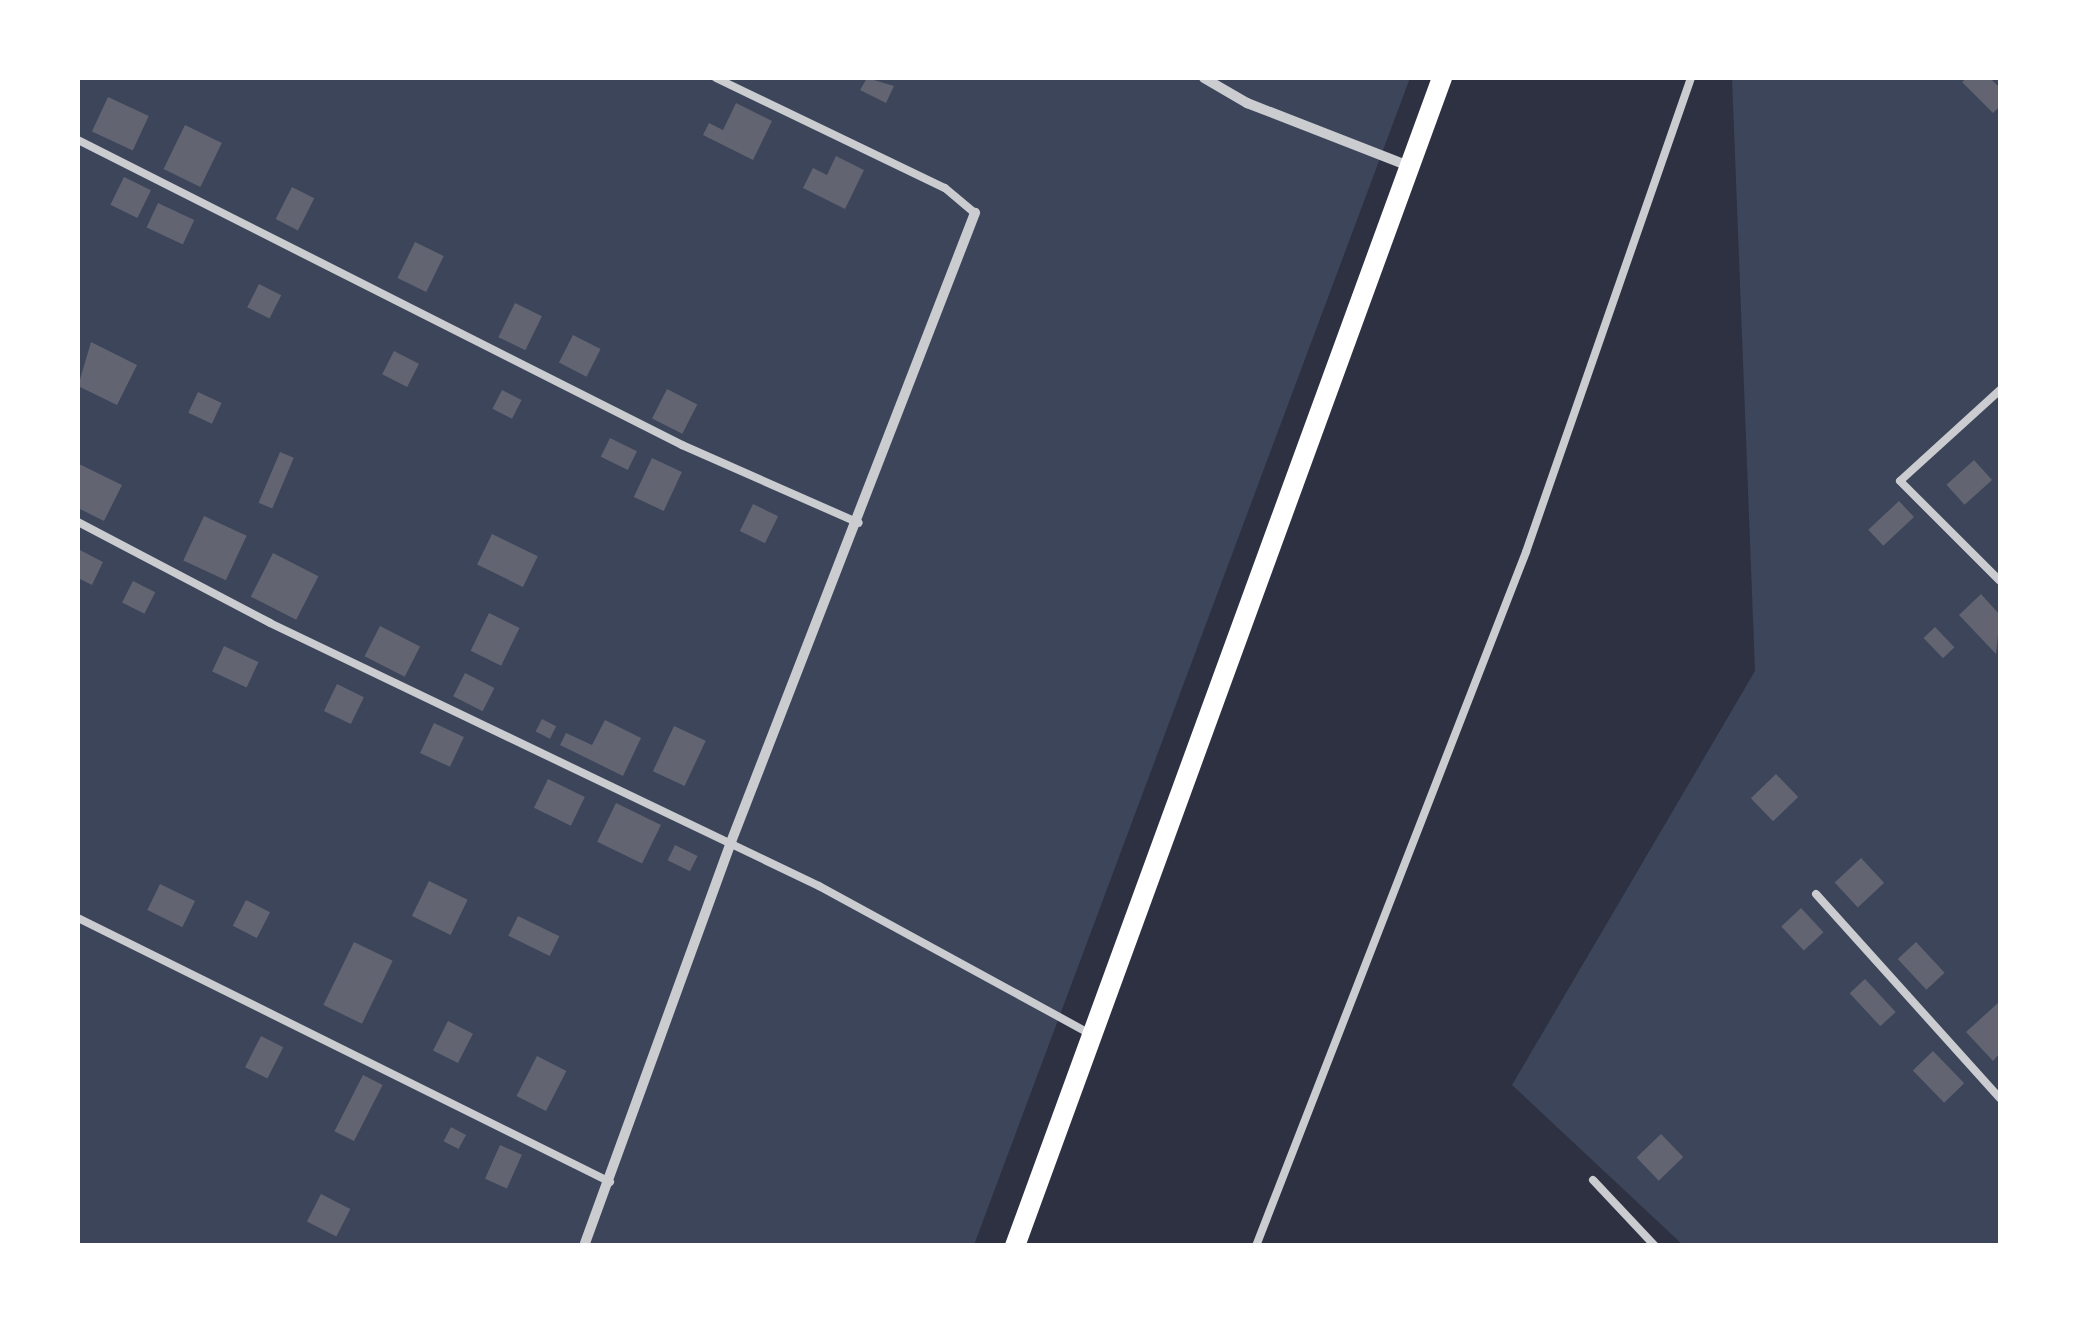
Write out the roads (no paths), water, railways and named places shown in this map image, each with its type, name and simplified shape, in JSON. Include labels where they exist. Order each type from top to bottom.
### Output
[{"type":"main road","points":[[1015,1246],[1442,78]]},
{"type":"street","points":[[1204,78],[1246,102],[1410,167]]},
{"type":"street","points":[[584,1246],[731,842],[859,523],[975,214]]},
{"type":"lane","points":[[716,78],[945,188],[975,214]]},
{"type":"lane","points":[[1256,1246],[1526,552],[1691,78]]},
{"type":"lane","points":[[78,140],[682,445],[859,523]]},
{"type":"lane","points":[[2000,390],[1900,481],[2000,581]]},
{"type":"lane","points":[[78,522],[270,623],[731,842],[1092,1035]]},
{"type":"lane","points":[[1816,894],[2000,1098]]},
{"type":"lane","points":[[78,918],[610,1182]]},
{"type":"lane","points":[[1593,1180],[1655,1246]]}]
